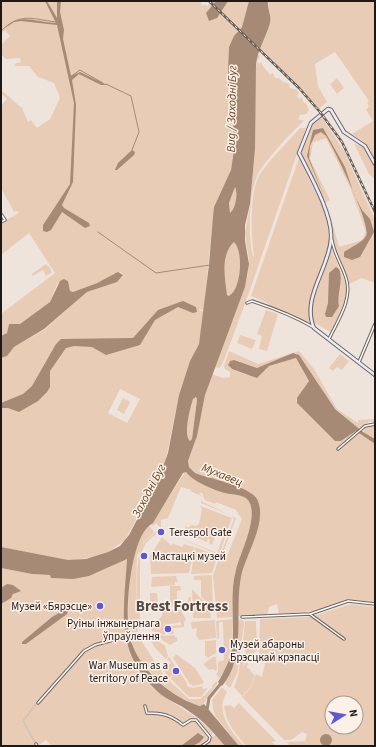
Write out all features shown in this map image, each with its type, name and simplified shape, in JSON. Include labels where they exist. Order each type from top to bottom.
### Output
[{"type":"main road","points":[[375,164],[365,146],[359,140],[344,132],[331,110],[328,109],[311,123],[299,153],[324,205],[331,238],[329,249],[309,307],[310,318],[316,329],[375,375]]},
{"type":"street","points":[[1,214],[5,220],[1,222]]},
{"type":"street","points":[[329,339],[347,301],[349,288],[333,250],[331,238]]},
{"type":"street","points":[[329,249],[333,250]]},
{"type":"street","points":[[247,303],[252,301],[299,319],[316,329]]},
{"type":"street","points":[[359,362],[375,324]]},
{"type":"street","points":[[338,449],[369,424],[375,424]]},
{"type":"street","points":[[242,617],[310,614],[348,601],[375,604]]},
{"type":"street","points":[[312,616],[344,639]]},
{"type":"street","points":[[38,702],[84,651],[120,638]]},
{"type":"street","points":[[146,706],[147,713],[163,713],[174,717],[183,724],[191,720],[196,720],[210,737],[209,741],[202,746]]},
{"type":"shaded area","points":[[1,1],[200,1],[203,6],[205,4],[207,6],[212,1],[249,1],[242,27],[237,32],[229,47],[228,70],[233,119],[234,150],[231,170],[214,207],[204,310],[198,309],[204,312],[199,344],[190,361],[179,395],[165,463],[159,478],[125,540],[108,552],[93,557],[75,560],[61,560],[1,547],[1,358],[5,357],[14,347],[44,330],[87,292],[117,282],[123,275],[121,272],[73,292],[70,291],[68,281],[64,279],[57,284],[50,302],[20,324],[9,324],[7,333],[1,336],[1,314],[55,273],[29,233],[1,255],[1,223],[19,213],[17,211],[14,212],[1,188],[1,106],[7,99],[1,93],[1,90],[22,108],[28,122],[31,120],[37,128],[50,119],[60,98],[54,83],[38,77],[29,66],[14,66],[16,63],[21,62],[20,58],[6,59],[1,54],[1,45],[10,36],[5,30],[1,34]],"holes":[[[120,389],[140,399],[127,423],[108,413]]]},
{"type":"shaded area","points":[[268,1],[375,1],[375,161],[364,142],[352,134],[373,121],[366,110],[369,106],[367,103],[369,101],[335,52],[315,64],[318,86],[327,102],[319,109],[274,63],[275,62],[273,60],[272,61],[259,49],[271,20]]},
{"type":"shaded area","points":[[257,54],[260,56],[257,62],[259,64],[260,62],[270,75],[273,73],[275,78],[279,78],[289,84],[290,88],[297,90],[299,93],[297,96],[299,99],[302,97],[303,102],[306,103],[309,110],[306,114],[300,115],[298,119],[304,121],[266,162],[258,174],[252,193],[250,215],[250,238],[253,257],[252,202],[256,182],[269,162],[300,128],[306,128],[245,304],[220,368],[215,367],[245,287],[248,273],[249,260],[245,234],[250,204],[255,149],[255,83]]},
{"type":"shaded area","points":[[337,78],[344,88],[337,94],[330,84]]},
{"type":"shaded area","points":[[321,116],[344,151],[375,220],[375,283],[362,278],[349,284],[335,250],[328,207],[339,247],[362,240],[366,232],[351,190],[326,138],[313,142],[310,159],[330,200],[325,203],[302,156],[302,145],[306,134],[309,128]]},
{"type":"shaded area","points":[[354,144],[363,146],[375,168],[375,179],[369,174]]},
{"type":"shaded area","points":[[299,158],[325,212],[331,249],[348,288],[346,301],[331,332],[315,323],[312,326],[300,318],[273,309],[269,304],[251,296]]},
{"type":"shaded area","points":[[235,186],[236,200],[234,208],[230,213],[229,203]]},
{"type":"shaded area","points":[[234,242],[239,254],[240,270],[237,286],[229,296],[227,295],[224,267],[227,253]]},
{"type":"shaded area","points":[[46,264],[51,269],[51,273],[46,276],[43,270],[32,276],[32,274]]},
{"type":"shaded area","points":[[266,310],[278,314],[267,351],[259,349],[262,336],[257,334]]},
{"type":"shaded area","points":[[240,335],[256,340],[252,349],[237,343]]},
{"type":"shaded area","points":[[229,351],[258,364],[299,351],[314,369],[337,409],[358,423],[358,420],[375,419],[375,423],[370,421],[359,429],[333,407],[296,353],[257,368],[231,361],[228,363],[231,369],[257,378],[269,366],[296,358],[309,381],[296,400],[297,403],[335,441],[341,441],[356,431],[375,444],[375,603],[349,600],[316,611],[279,614],[277,604],[269,607],[267,615],[238,616],[238,600],[241,578],[257,529],[259,511],[258,501],[239,487],[195,473],[189,467],[188,461],[195,442],[205,395],[212,374],[223,378],[230,377],[230,372],[225,369],[224,366]]},
{"type":"shaded area","points":[[340,354],[349,361],[342,370],[337,367],[333,371],[329,368]]},
{"type":"shaded area","points":[[195,397],[197,400],[192,439],[190,441],[187,433],[187,426],[190,405]]},
{"type":"shaded area","points":[[123,398],[130,402],[124,414],[117,410]]},
{"type":"shaded area","points":[[373,424],[375,425],[375,439],[363,432],[366,426]]},
{"type":"shaded area","points":[[185,472],[198,482],[227,494],[244,497],[251,504],[251,522],[235,576],[232,600],[232,617],[217,618],[213,575],[234,519],[232,516],[236,518],[221,558],[225,561],[242,519],[236,510],[216,502],[215,504],[205,500],[202,493],[199,493],[202,496],[190,491],[192,490],[181,487],[168,518],[161,520],[161,528],[156,523],[153,526],[151,525]]},
{"type":"shaded area","points":[[201,501],[231,516],[201,503]]},
{"type":"shaded area","points":[[200,506],[232,518],[219,555],[172,535],[217,553],[223,537],[216,534],[212,545],[209,543],[210,540],[208,539],[207,542],[189,535],[190,531],[186,530],[184,533],[186,525],[187,528],[192,525],[196,526],[199,524],[202,509]]},
{"type":"shaded area","points":[[149,525],[154,532],[143,543],[137,556],[136,589],[138,632],[129,634],[128,608],[130,577],[137,548],[142,535]]},
{"type":"shaded area","points":[[156,531],[158,532],[146,543],[140,555],[140,631],[137,615],[137,575],[139,553],[146,540]]},
{"type":"shaded area","points":[[162,537],[172,546],[172,543],[182,547],[184,544],[194,547],[189,573],[151,574],[150,556]]},
{"type":"shaded area","points":[[195,547],[216,555],[217,558],[212,573],[191,574]]},
{"type":"shaded area","points":[[127,559],[124,612],[125,630],[133,662],[143,677],[157,691],[207,726],[213,733],[200,746],[194,746],[203,739],[197,734],[181,746],[52,746],[46,740],[37,746],[1,746],[1,568],[32,574],[50,575],[51,578],[73,578],[93,574]]},
{"type":"shaded area","points":[[211,575],[213,610],[201,596],[201,580],[194,580],[194,576]]},
{"type":"shaded area","points":[[176,576],[178,582],[175,582],[175,585],[151,587],[152,577]]},
{"type":"shaded area","points":[[170,586],[180,586],[181,590],[177,591],[177,604],[187,604],[189,597],[191,597],[191,608],[174,608],[170,604]]},
{"type":"shaded area","points":[[192,589],[213,611],[210,611],[211,618],[193,618]]},
{"type":"shaded area","points":[[150,593],[157,593],[158,606],[150,606]]},
{"type":"shaded area","points":[[351,604],[375,607],[375,746],[290,746],[287,742],[305,741],[307,734],[302,732],[291,740],[284,740],[242,697],[250,689],[256,674],[262,677],[267,656],[259,654],[260,619],[310,617]]},
{"type":"shaded area","points":[[181,610],[186,620],[184,622],[184,627],[173,628],[174,634],[168,634],[168,632],[172,631],[172,626],[181,625],[181,622],[165,625],[165,635],[152,631],[151,628],[162,616],[163,611]]},
{"type":"shaded area","points":[[232,619],[231,650],[224,672],[219,678],[216,674],[218,672],[218,662],[224,660],[223,622],[219,622],[219,639],[217,639],[216,621]]},
{"type":"shaded area","points":[[215,620],[216,638],[199,640],[196,635],[197,628],[192,629],[191,622]]},
{"type":"shaded area","points":[[237,620],[243,620],[244,624],[237,674],[230,688],[225,684],[232,668],[236,652]]},
{"type":"shaded area","points":[[245,621],[256,621],[257,651],[251,654],[248,653],[249,661],[246,659],[243,641]]},
{"type":"shaded area","points":[[152,633],[165,636],[174,635],[177,637],[177,641],[170,645]]},
{"type":"shaded area","points":[[137,634],[164,676],[189,699],[200,699],[212,688],[216,681],[218,682],[203,705],[195,705],[177,696],[149,671],[138,656],[132,644],[130,636]]},
{"type":"shaded area","points":[[150,635],[165,646],[168,656],[166,659],[155,648],[148,636]]},
{"type":"shaded area","points":[[216,640],[216,653],[208,658],[205,655],[205,641]]},
{"type":"shaded area","points":[[176,654],[195,668],[204,682],[202,684],[193,686],[190,684],[173,658]]},
{"type":"shaded area","points":[[169,657],[187,683],[187,686],[193,688],[202,686],[203,689],[208,688],[201,697],[189,697],[171,679],[174,674],[169,678],[161,667],[165,668],[171,663],[167,659]]},
{"type":"shaded area","points":[[213,657],[216,657],[216,671],[213,669],[209,670],[203,664]]},
{"type":"shaded area","points":[[240,662],[244,662],[243,670],[245,663],[248,663],[247,668],[250,669],[255,675],[250,688],[242,696],[234,687],[238,676]]},
{"type":"shaded area","points":[[222,687],[227,692],[222,707],[226,721],[244,746],[238,745],[216,717],[213,709],[212,700]]},
{"type":"shaded area","points":[[239,703],[276,741],[272,742],[276,746],[246,746],[229,723],[225,713],[224,706],[230,705],[234,708]]},
{"type":"shaded area","points":[[214,735],[216,735],[225,746],[204,746]]},
{"type":"water","points":[[45,1],[47,1],[57,18],[57,1],[61,1],[60,12],[64,30],[63,39],[71,76],[80,72],[107,85],[101,85],[79,74],[72,80],[76,105],[73,182],[62,205],[64,208],[89,223],[90,226],[85,228],[62,212],[51,230],[47,232],[43,231],[43,225],[70,184],[74,103],[57,25],[21,21],[14,22],[5,28],[16,20],[23,19],[56,23]]},
{"type":"water","points":[[216,1],[228,1],[217,18],[209,21],[206,13]]},
{"type":"water","name":"Bug / Заходні Буг","points":[[249,1],[268,1],[270,23],[258,53],[256,64],[255,149],[250,204],[245,225],[245,241],[249,264],[245,287],[205,395],[197,436],[188,461],[189,467],[195,473],[248,491],[258,501],[260,510],[258,529],[241,577],[235,662],[230,674],[222,686],[218,682],[230,657],[232,649],[232,600],[234,580],[251,525],[251,507],[246,498],[215,490],[198,482],[186,472],[183,473],[153,523],[145,530],[139,542],[134,557],[131,574],[128,609],[129,636],[140,660],[154,677],[171,692],[190,703],[200,706],[204,704],[239,746],[225,746],[200,719],[157,691],[143,676],[134,661],[128,646],[125,630],[124,596],[127,559],[89,576],[73,579],[51,578],[50,575],[32,574],[1,568],[1,547],[68,560],[86,559],[108,552],[120,546],[129,535],[159,478],[168,453],[179,395],[190,361],[199,344],[209,265],[214,207],[231,170],[234,150],[233,119],[228,70],[229,47],[234,36],[242,27]],"holes":[[[235,187],[236,200],[234,208],[230,213],[229,203]],[[234,242],[237,247],[240,270],[236,286],[229,296],[227,295],[224,267],[230,247]],[[196,397],[197,400],[192,439],[190,441],[188,438],[187,427],[193,399]]]},
{"type":"water","points":[[323,128],[345,167],[353,191],[326,136],[321,132],[315,135],[310,146],[309,158],[324,196],[307,156],[313,130]]},
{"type":"water","points":[[132,150],[135,152],[134,155],[117,170],[115,170],[118,163]]},
{"type":"water","points":[[356,198],[362,210],[370,219],[374,232],[360,257],[352,260],[344,257],[344,252],[359,243],[366,236],[366,229]]},
{"type":"water","points":[[336,267],[339,269],[341,278],[338,298],[339,306],[332,317],[326,317],[325,314],[328,303],[329,273]]},
{"type":"water","points":[[118,272],[123,275],[117,282],[87,292],[44,329],[14,347],[7,356],[1,358],[1,336],[7,333],[9,324],[20,324],[50,302],[60,281],[64,279],[68,281],[70,291],[73,292],[97,283]]},
{"type":"water","points":[[183,301],[196,307],[197,312],[193,313],[178,307],[155,320],[140,345],[106,355],[92,347],[74,346],[66,348],[50,371],[50,387],[38,401],[19,412],[8,408],[1,408],[1,403],[23,394],[32,386],[56,344],[61,339],[133,338],[158,310]]},
{"type":"water","points":[[293,353],[299,355],[335,409],[363,432],[375,439],[375,444],[356,431],[341,441],[335,441],[297,403],[297,398],[309,381],[296,358],[269,366],[257,378],[232,369],[228,365],[230,361],[234,360],[257,368]]},
{"type":"water","points":[[7,584],[13,585],[21,591],[13,594],[11,598],[1,604],[1,588]]},
{"type":"water","points":[[66,609],[69,610],[67,614],[26,644],[22,644],[22,642],[52,617]]},
{"type":"water","points":[[198,733],[204,737],[200,742],[191,746],[181,746]]},
{"type":"water","points":[[324,734],[329,735],[332,738],[332,742],[328,746],[324,746],[320,742],[320,738]]},
{"type":"waterway","points":[[1,31],[14,21],[20,19],[27,18],[56,22]]},
{"type":"waterway","points":[[70,77],[80,70],[103,83]]},
{"type":"waterway","points":[[106,84],[131,96],[139,132],[132,150]]},
{"type":"waterway","points":[[98,232],[156,273],[210,265]]},
{"type":"waterway","name":"Мухавец","points":[[207,710],[209,698],[222,682]]},
{"type":"tunnel","points":[[36,744],[23,721],[37,703]]},
{"type":"railway","points":[[209,1],[299,88],[320,112],[342,142],[375,212]]},
{"type":"place","name":"Terespol Gate","points":[[161,532]]},
{"type":"place","name":"Мастацкі музей","points":[[144,556]]},
{"type":"place","name":"Музей «Бярэсце»","points":[[100,606]]},
{"type":"place","name":"Руіны інжынернага ўпраўлення","points":[[168,629]]},
{"type":"place","name":"Музей абароны Брэсцкай крэпасці","points":[[222,650]]},
{"type":"place","name":"War Museum as a territory of Peace","points":[[176,671]]},
{"type":"district","name":"Brest Fortress","points":[[182,606]]},
{"type":"water label","name":"Заходні Буг","points":[[149,491]]}]
